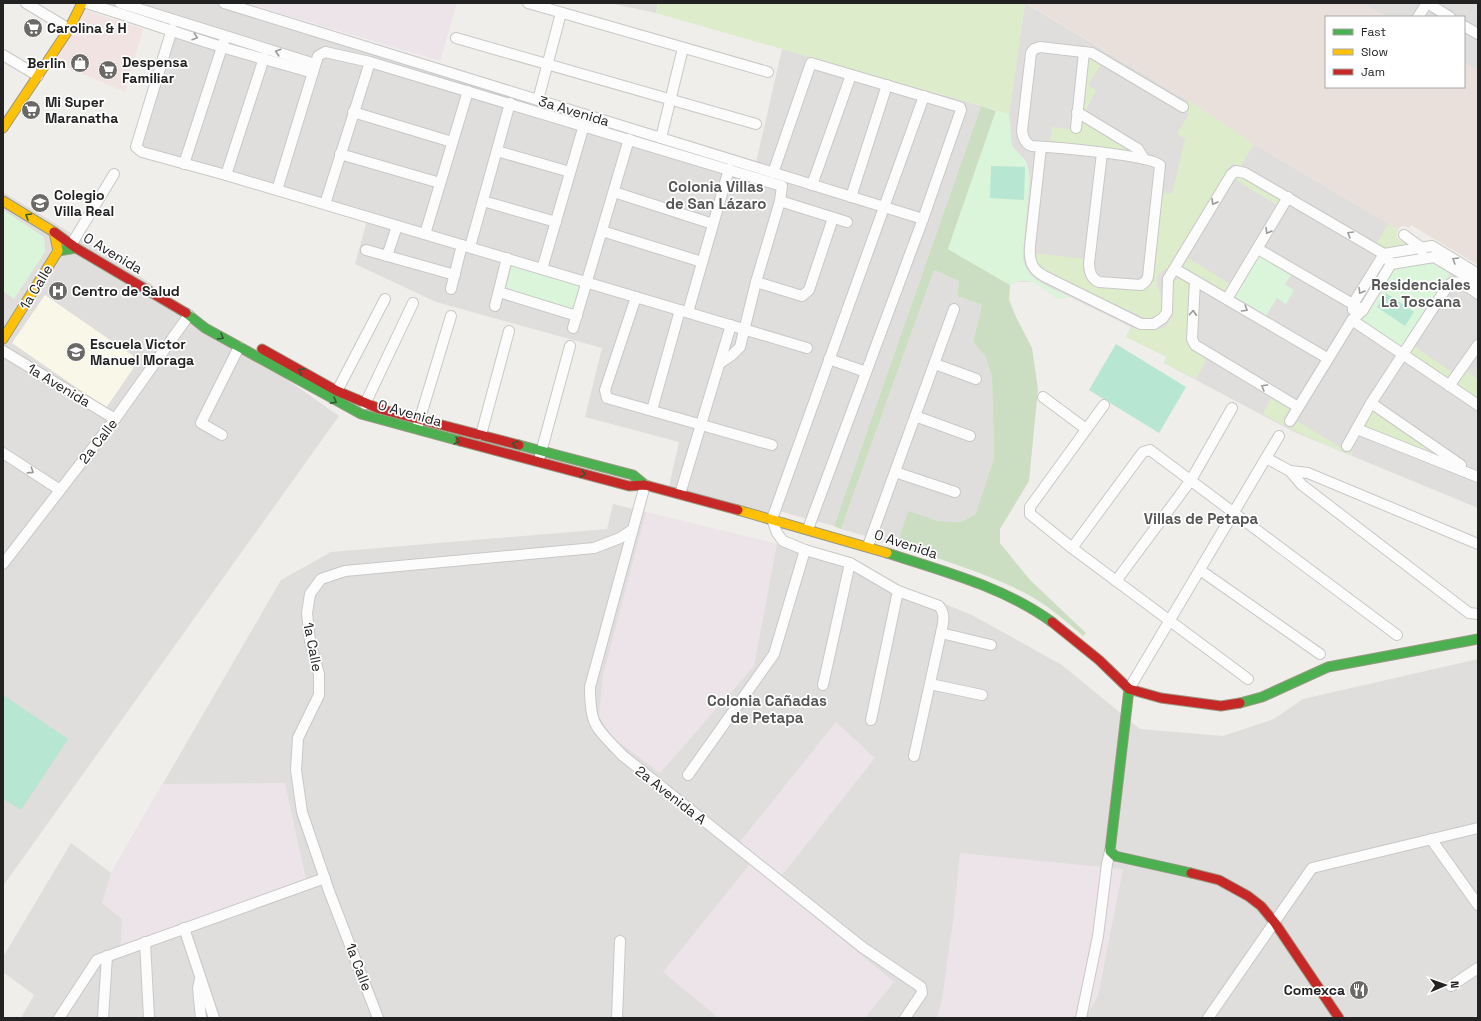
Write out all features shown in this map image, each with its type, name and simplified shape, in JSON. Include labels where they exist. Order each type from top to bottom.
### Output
[{"type":"main road","points":[[3,128],[69,29],[82,3]]},
{"type":"main road","name":"0 Avenida","points":[[3,201],[54,232],[74,247],[189,315],[205,328],[344,407],[371,417],[416,430],[629,486],[645,485],[808,529],[868,546],[977,583],[1036,610],[1078,642],[1129,689]]},
{"type":"main road","name":"1a Calle","points":[[3,339],[58,251],[54,232]]},
{"type":"main road","points":[[58,251],[74,247]]},
{"type":"main road","name":"0 Avenida","points":[[189,315],[210,321],[337,391],[365,404],[419,420],[633,475],[645,485]]},
{"type":"main road","points":[[1339,1018],[1261,906],[1234,887],[1219,880],[1115,856],[1110,851],[1129,689],[1161,698],[1221,706],[1234,705],[1262,697],[1328,667],[1478,639]]},
{"type":"street","points":[[26,3],[69,29]]},
{"type":"street","points":[[86,3],[172,29],[223,47],[264,58],[314,68]]},
{"type":"street","points":[[120,3],[226,35],[314,68]]},
{"type":"street","name":"3a Avenida","points":[[224,3],[923,219]]},
{"type":"street","points":[[528,3],[768,72]]},
{"type":"street","points":[[1419,16],[1427,3],[1448,16]]},
{"type":"street","points":[[538,100],[561,12]]},
{"type":"street","points":[[1465,26],[1477,32]]},
{"type":"street","points":[[172,29],[136,147],[142,152],[325,204],[807,348]]},
{"type":"street","points":[[184,164],[226,35]]},
{"type":"street","points":[[456,38],[756,124]]},
{"type":"street","points":[[1102,153],[1089,263],[1092,277],[1099,282],[1138,286],[1144,283],[1147,279],[1160,165],[1156,162],[1144,159],[1102,153],[1030,145],[1022,135],[1031,53],[1034,49],[1040,47],[1092,53],[1183,107]]},
{"type":"street","points":[[661,138],[683,48]]},
{"type":"street","points":[[277,190],[318,56],[326,52],[370,62],[510,103],[782,186],[780,201],[743,328],[740,346],[732,356],[720,363]]},
{"type":"street","points":[[1076,128],[1084,52]]},
{"type":"street","points":[[3,56],[38,76]]},
{"type":"street","points":[[226,175],[264,58]]},
{"type":"street","points":[[325,204],[370,62]]},
{"type":"street","points":[[773,173],[811,63],[958,106],[961,110],[923,219],[808,529]]},
{"type":"street","points":[[812,184],[851,75]]},
{"type":"street","points":[[851,197],[887,85]]},
{"type":"street","points":[[425,234],[468,91]]},
{"type":"street","points":[[914,756],[944,615],[939,606],[898,591],[850,563],[805,550],[783,541],[777,532],[772,519],[924,96]]},
{"type":"street","points":[[451,289],[483,201],[510,103]]},
{"type":"street","points":[[353,112],[452,142]]},
{"type":"street","points":[[1078,112],[1138,149],[1144,159]]},
{"type":"street","points":[[542,269],[584,126]]},
{"type":"street","points":[[573,328],[629,139]]},
{"type":"street","points":[[1041,147],[1029,254],[1031,264],[1036,271],[1131,319],[1147,325],[1158,322],[1167,312],[1167,283],[1233,172],[1243,172],[1288,198],[1384,254],[1391,264]]},
{"type":"street","points":[[497,151],[570,172]]},
{"type":"street","points":[[340,154],[440,183]]},
{"type":"street","points":[[652,410],[684,311],[702,262],[729,169]]},
{"type":"street","points":[[74,247],[114,174]]},
{"type":"street","points":[[614,192],[714,224]]},
{"type":"street","points":[[1227,298],[1288,198]]},
{"type":"street","points":[[483,201],[556,222]]},
{"type":"street","points":[[780,201],[847,222]]},
{"type":"street","points":[[756,282],[802,296],[806,294],[809,290],[833,218]]},
{"type":"street","points":[[387,256],[397,226]]},
{"type":"street","points":[[602,231],[702,262]]},
{"type":"street","points":[[1404,235],[1422,248],[1424,259]]},
{"type":"street","points":[[1352,320],[1353,304],[1384,254],[1432,246],[1478,274]]},
{"type":"street","points":[[1258,249],[1363,310]]},
{"type":"street","points":[[366,250],[455,276]]},
{"type":"street","points":[[1391,264],[1434,257],[1478,283]]},
{"type":"street","points":[[495,306],[507,258]]},
{"type":"street","points":[[1290,421],[1327,358],[1352,320],[1363,310],[1391,264]]},
{"type":"street","points":[[1175,269],[1227,298],[1327,358]]},
{"type":"street","points":[[1195,281],[1192,339],[1194,344],[1298,407]]},
{"type":"street","points":[[1347,446],[1371,403],[1402,354],[1450,284],[1458,282],[1478,294]]},
{"type":"street","points":[[499,292],[577,316]]},
{"type":"street","points":[[636,297],[605,394],[607,398],[772,445]]},
{"type":"street","points":[[337,391],[385,300]]},
{"type":"street","points":[[365,404],[413,303]]},
{"type":"street","points":[[868,546],[954,309]]},
{"type":"street","name":"2a Calle","points":[[3,564],[115,419],[189,315]]},
{"type":"street","points":[[416,430],[451,316]]},
{"type":"street","points":[[1352,320],[1478,405]]},
{"type":"street","points":[[680,494],[731,325]]},
{"type":"street","points":[[481,435],[509,331]]},
{"type":"street","points":[[1449,386],[1478,345]]},
{"type":"street","points":[[539,462],[570,346]]},
{"type":"street","points":[[222,436],[201,423],[239,347]]},
{"type":"street","name":"1a Avenida","points":[[3,351],[115,419]]},
{"type":"street","points":[[829,359],[866,372]]},
{"type":"street","points":[[935,364],[976,379]]},
{"type":"street","points":[[1043,397],[1086,429]]},
{"type":"street","points":[[1371,403],[1477,476]]},
{"type":"street","points":[[1104,405],[1029,509],[1031,516],[1248,679]]},
{"type":"street","points":[[1116,581],[1191,480],[1232,408]]},
{"type":"street","points":[[915,416],[970,436]]},
{"type":"street","points":[[1357,428],[1477,476]]},
{"type":"street","points":[[1129,689],[1279,436]]},
{"type":"street","points":[[1072,548],[1143,452],[1153,451],[1234,514],[1397,635]]},
{"type":"street","points":[[3,453],[60,490]]},
{"type":"street","points":[[1266,458],[1290,471],[1302,485],[1463,608],[1471,613],[1478,614]]},
{"type":"street","points":[[1290,471],[1308,473],[1478,544]]},
{"type":"street","points":[[895,472],[955,492]]},
{"type":"street","name":"2a Avenida A","points":[[645,485],[590,687],[591,712],[595,726],[622,755],[862,947],[921,987],[922,993],[904,1018]]},
{"type":"street","name":"1a Calle","points":[[378,1018],[325,878],[302,812],[296,770],[298,738],[319,695],[319,674],[310,641],[307,613],[310,594],[321,579],[345,571],[594,548],[620,538],[632,530]]},
{"type":"street","points":[[688,775],[774,654],[805,550]]},
{"type":"street","points":[[823,685],[850,563]]},
{"type":"street","points":[[1200,570],[1320,654]]},
{"type":"street","points":[[871,720],[898,591]]},
{"type":"street","points":[[941,633],[991,645]]},
{"type":"street","points":[[930,684],[982,695]]},
{"type":"street","points":[[1208,1018],[1312,868],[1478,828]]},
{"type":"street","points":[[1431,839],[1478,905]]},
{"type":"street","points":[[1081,1018],[1098,936],[1110,851]]},
{"type":"street","points":[[59,1018],[97,960],[325,878]]},
{"type":"street","points":[[184,928],[214,1018]]},
{"type":"street","points":[[617,1018],[620,941]]},
{"type":"street","points":[[145,942],[149,1018]]},
{"type":"street","points":[[103,1018],[107,956]]},
{"type":"street","points":[[1452,986],[1478,968]]},
{"type":"street","points":[[200,979],[198,988],[201,1018]]},
{"type":"shaded area","points":[[88,3],[222,3],[755,167],[782,49],[981,106],[834,526],[775,510],[772,519],[668,491],[679,442],[585,417],[602,348],[436,302],[355,264],[368,217],[132,147],[168,28]]},
{"type":"shaded area","points":[[246,3],[457,3],[440,61]]},
{"type":"shaded area","points":[[609,3],[658,3],[656,13]]},
{"type":"shaded area","points":[[1025,3],[1194,104],[1257,146],[1398,229],[1396,237],[1400,241],[1405,242],[1410,266],[1436,261],[1478,287],[1478,508],[1294,432],[1164,363],[1167,357],[1126,337],[1131,327],[1070,297],[1058,299],[1035,282],[1017,282],[1010,285],[996,111],[1009,114]]},
{"type":"shaded area","points":[[1026,3],[1362,3],[1384,16],[1325,16],[1325,88],[1465,88],[1465,64],[1478,71],[1478,265],[1411,225],[1409,228],[1402,226],[1398,229],[1257,146],[1194,104]]},
{"type":"shaded area","points":[[1362,3],[1478,3],[1478,71],[1465,64],[1465,16],[1384,16]]},
{"type":"shaded area","points":[[82,9],[143,29],[125,92],[55,62]]},
{"type":"shaded area","points":[[3,192],[127,267],[339,416],[3,886]]},
{"type":"shaded area","points":[[934,270],[959,281],[957,296],[982,305],[973,342],[985,356],[992,377],[994,458],[975,515],[960,522],[938,521],[908,512],[897,545],[841,529]]},
{"type":"shaded area","name":"Escuela Victor Manuel Moraga","points":[[45,295],[139,360],[106,408],[12,343]]},
{"type":"shaded area","points":[[613,504],[833,558],[972,615],[1062,665],[1140,729],[1223,736],[1274,719],[1303,699],[1478,659],[1478,1018],[21,1018],[34,995],[3,972],[3,957],[71,843],[111,873],[281,580],[331,552],[607,529]]},
{"type":"shaded area","points":[[646,512],[777,544],[754,666],[660,773],[612,737],[599,716],[603,675]]},
{"type":"shaded area","points":[[836,722],[875,758],[775,884],[894,982],[865,1018],[719,1018],[663,972],[750,864],[756,869],[734,849]]},
{"type":"shaded area","points":[[285,783],[307,884],[120,955],[122,919],[102,903],[111,873],[162,784]]},
{"type":"shaded area","points":[[960,853],[1123,869],[1098,996],[1085,1018],[937,1018],[942,999],[953,921]]},
{"type":"green space","points":[[659,3],[1025,3],[1009,114],[656,13]]},
{"type":"green space","points":[[1088,59],[1092,59],[1101,64],[1088,85],[1096,90],[1085,112],[1082,110]]},
{"type":"green space","points":[[1187,99],[1254,144],[1241,166],[1235,164],[1230,166],[1170,266],[1159,275],[1157,282],[1162,300],[1162,310],[1159,315],[1147,319],[1045,271],[1036,262],[1034,253],[1084,259],[1085,269],[1101,286],[1135,290],[1142,288],[1162,192],[1172,194],[1185,139],[1177,134],[1189,114],[1187,113],[1189,107]]},
{"type":"green space","points":[[981,106],[996,111],[948,249],[1010,285],[1009,300],[1032,348],[1038,389],[1029,481],[1000,529],[1000,543],[1030,580],[1086,633],[1083,636],[1047,607],[1023,592],[977,572],[897,545],[908,511],[938,521],[960,522],[975,515],[994,458],[992,377],[985,356],[973,342],[982,305],[957,296],[959,281],[934,270],[841,529],[834,526]]},
{"type":"green space","points":[[996,111],[1009,114],[1012,146],[1026,161],[1030,177],[1023,253],[1027,270],[1039,281],[1070,297],[1058,299],[1041,286],[1030,281],[1017,282],[1010,285],[948,249]]},
{"type":"green space","points":[[1082,121],[1133,151],[1050,142],[1052,127],[1079,130]]},
{"type":"green space","points":[[991,166],[1025,167],[1024,200],[990,198]]},
{"type":"green space","points":[[1239,175],[1280,200],[1277,205],[1236,180]]},
{"type":"green space","points":[[3,210],[44,237],[45,252],[14,299],[3,291]]},
{"type":"green space","points":[[1388,224],[1398,229],[1396,237],[1400,241],[1405,242],[1406,246],[1382,250],[1375,246]]},
{"type":"green space","points":[[1258,254],[1292,274],[1285,284],[1294,290],[1286,304],[1277,298],[1266,316],[1233,295]]},
{"type":"green space","points":[[1188,258],[1230,284],[1225,292],[1183,267]]},
{"type":"green space","points":[[1436,261],[1452,271],[1401,348],[1363,322],[1362,317],[1392,269]]},
{"type":"green space","points":[[512,265],[581,286],[574,311],[505,290]]},
{"type":"green space","points":[[1180,277],[1190,285],[1188,342],[1206,360],[1196,379],[1164,363],[1167,357],[1126,337],[1131,328],[1147,330],[1158,329],[1165,326],[1169,322],[1171,315],[1173,282]]},
{"type":"green space","points":[[1386,293],[1414,312],[1405,326],[1377,307]]},
{"type":"green space","points":[[1116,344],[1186,387],[1159,433],[1089,390]]},
{"type":"green space","points":[[1413,345],[1453,373],[1448,381],[1408,353]]},
{"type":"green space","points":[[1465,370],[1478,379],[1478,401],[1455,385]]},
{"type":"green space","points":[[1272,397],[1292,408],[1284,418],[1285,426],[1263,414]]},
{"type":"green space","points":[[1371,403],[1476,476],[1357,429]]},
{"type":"green space","points":[[1297,421],[1340,447],[1344,453],[1288,428],[1294,427]]},
{"type":"green space","points":[[1355,446],[1351,456],[1344,453],[1351,452]]},
{"type":"green space","points":[[3,695],[68,739],[21,810],[3,799]]},
{"type":"traffic: fast","points":[[58,251],[76,248]]},
{"type":"traffic: fast","points":[[186,313],[205,328],[361,414],[460,441]]},
{"type":"traffic: fast","points":[[519,445],[633,475],[645,485]]},
{"type":"traffic: fast","points":[[887,553],[972,581],[1014,599],[1052,622]]},
{"type":"traffic: fast","points":[[1240,703],[1262,697],[1328,667],[1478,639]]},
{"type":"traffic: fast","points":[[1129,689],[1110,851],[1115,856],[1191,873]]},
{"type":"traffic: slow","points":[[3,128],[69,29],[82,3]]},
{"type":"traffic: slow","points":[[3,201],[54,232],[58,251],[3,339]]},
{"type":"traffic: slow","points":[[738,510],[887,553]]},
{"type":"traffic: jam","points":[[54,232],[76,248],[186,313]]},
{"type":"traffic: jam","points":[[262,349],[337,391],[380,409],[519,445]]},
{"type":"traffic: jam","points":[[460,441],[629,486],[645,485],[738,510]]},
{"type":"traffic: jam","points":[[1052,622],[1099,660],[1129,689],[1161,698],[1221,706],[1240,703]]},
{"type":"traffic: jam","points":[[1191,873],[1219,880],[1248,896],[1261,906],[1275,923],[1339,1018]]},
{"type":"place","name":"Carolina & H","points":[[33,28]]},
{"type":"place","name":"Berlin","points":[[80,63]]},
{"type":"place","name":"Despensa Familiar","points":[[108,70]]},
{"type":"place","name":"Mi Super Maranatha","points":[[31,110]]},
{"type":"place","name":"Colegio Villa Real","points":[[40,203]]},
{"type":"place","name":"Centro de Salud","points":[[58,291]]},
{"type":"place","name":"Escuela Victor Manuel Moraga","points":[[76,352]]},
{"type":"place","name":"Comexca","points":[[1359,990]]},
{"type":"district","name":"Colonia Villas de San Lázaro","points":[[716,194]]},
{"type":"district","name":"Residenciales La Toscana","points":[[1421,292]]},
{"type":"district","name":"Villas de Petapa","points":[[1201,518]]},
{"type":"district","name":"Colonia Cañadas de Petapa","points":[[767,708]]}]
